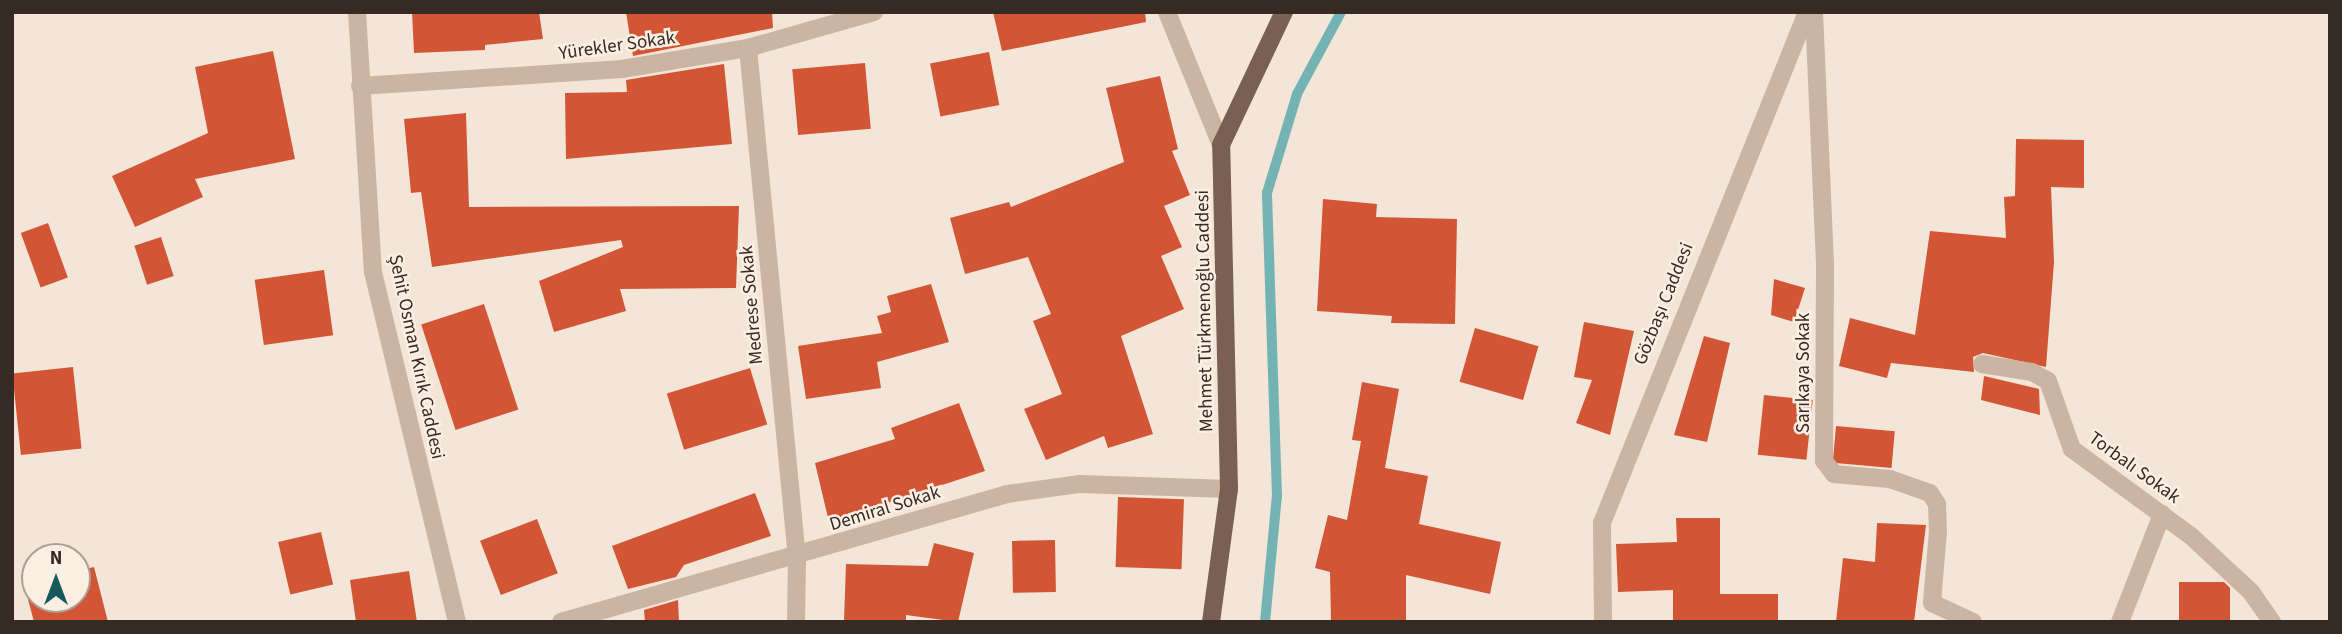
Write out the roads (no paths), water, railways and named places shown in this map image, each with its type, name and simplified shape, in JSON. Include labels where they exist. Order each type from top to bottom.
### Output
[{"type":"main road","name":"Mehmet Türkmenoğlu Caddesi","points":[[1211,622],[1229,489],[1221,145],[1284,12]]},
{"type":"street","name":"Şehit Osman Kırık Caddesi","points":[[357,12],[373,272],[457,622]]},
{"type":"street","name":"Yürekler Sokak","points":[[360,86],[575,75],[748,48],[874,12]]},
{"type":"street","points":[[1167,12],[1221,145]]},
{"type":"street","name":"Gözbaşı Caddesi","points":[[1603,622],[1602,523],[1807,12]]},
{"type":"street","name":"Sarıkaya Sokak","points":[[1814,12],[1825,267],[1824,461],[1834,474],[1890,479],[1930,493],[1937,504],[1932,603],[1973,622]]},
{"type":"street","name":"Medrese Sokak","points":[[748,48],[797,559],[796,622]]},
{"type":"street","name":"Torbalı Sokak","points":[[1982,364],[2048,381],[2071,449],[2162,514],[2251,592],[2272,622]]},
{"type":"street","name":"Demiral Sokak","points":[[561,622],[797,559],[1007,494],[1080,484],[1229,489]]},
{"type":"street","points":[[2120,622],[2162,514]]},
{"type":"waterway","points":[[1265,622],[1277,496],[1267,193],[1297,94],[1341,12]]}]
